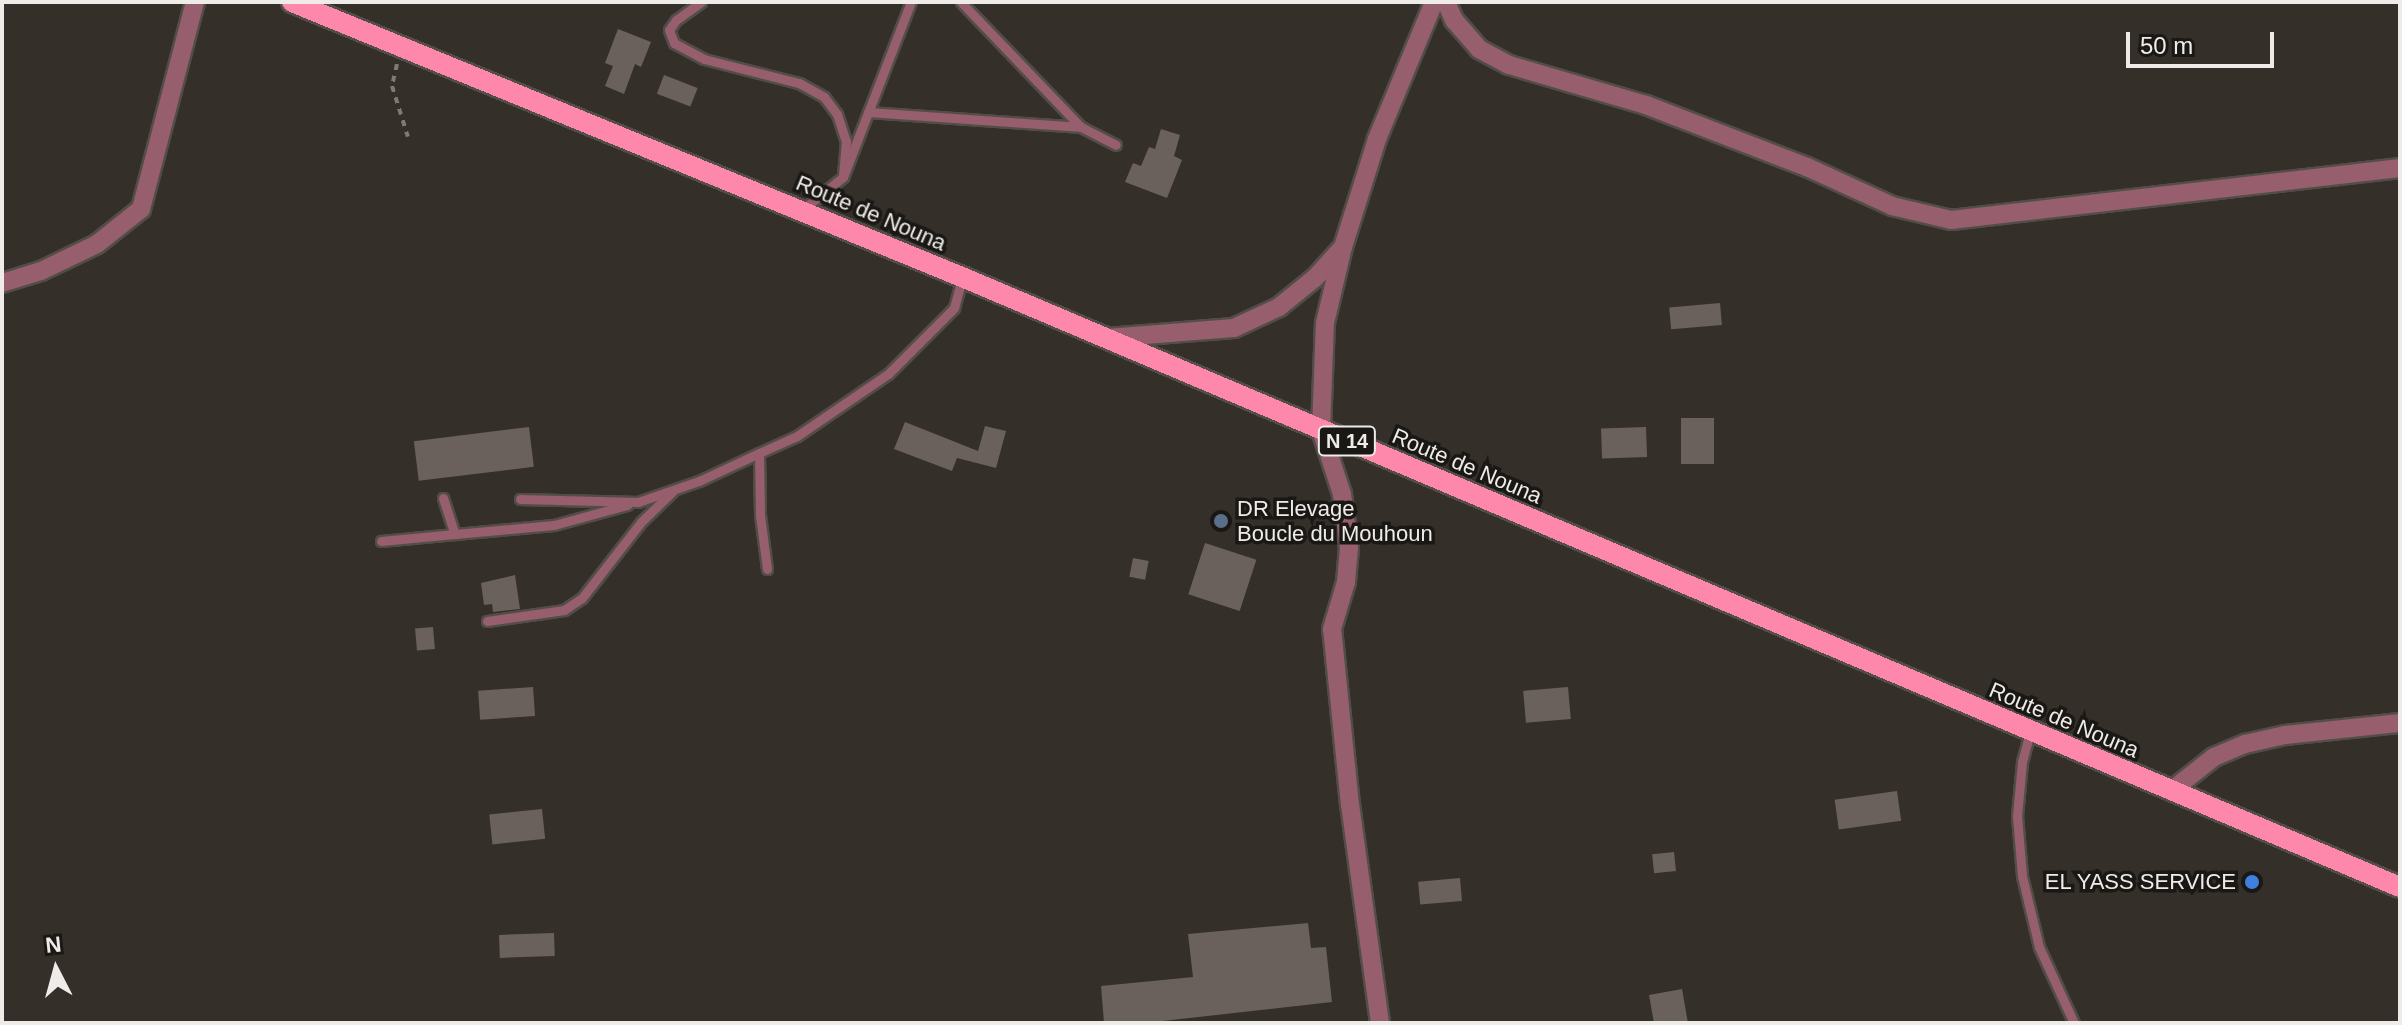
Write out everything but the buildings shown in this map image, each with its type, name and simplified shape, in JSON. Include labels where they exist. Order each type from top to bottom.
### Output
[{"type":"main road","name":"Route de Nouna","points":[[292,2],[962,277],[2400,887]]},
{"type":"street","points":[[2,283],[41,271],[97,244],[141,209],[195,2]]},
{"type":"street","points":[[1380,1023],[1350,805],[1332,629],[1346,582],[1349,548],[1342,494],[1321,430],[1325,323],[1343,247],[1398,83],[1434,2]]},
{"type":"street","points":[[1446,2],[1454,20],[1479,49],[1509,65],[1646,105],[1807,167],[1892,206],[1951,220],[2400,168]]},
{"type":"street","points":[[1104,338],[1234,328],[1279,307],[1315,278],[1343,247]]},
{"type":"street","points":[[2171,791],[2214,757],[2245,744],[2285,735],[2400,723]]},
{"type":"lane","points":[[701,2],[676,20],[669,30],[674,43],[704,59],[799,83],[824,97],[837,114],[846,141],[843,177]]},
{"type":"lane","points":[[802,210],[843,177],[911,2]]},
{"type":"lane","points":[[961,2],[1081,127],[1116,145]]},
{"type":"lane","points":[[868,112],[1081,127]]},
{"type":"lane","points":[[381,541],[554,525],[674,489],[797,436],[888,374],[954,308],[962,277]]},
{"type":"lane","points":[[759,453],[760,515],[767,569]]},
{"type":"lane","points":[[487,621],[564,610],[582,598],[641,522],[674,489]]},
{"type":"lane","points":[[443,498],[455,534]]},
{"type":"lane","points":[[520,499],[638,502]]},
{"type":"lane","points":[[2030,732],[2022,762],[2017,816],[2022,876],[2039,947],[2074,1023]]},
{"type":"path","points":[[400,46],[392,86],[408,137]]},
{"type":"place","name":"DR Elevage Boucle du Mouhoun","points":[[1221,521]]},
{"type":"place","name":"EL YASS SERVICE","points":[[2252,882]]}]
